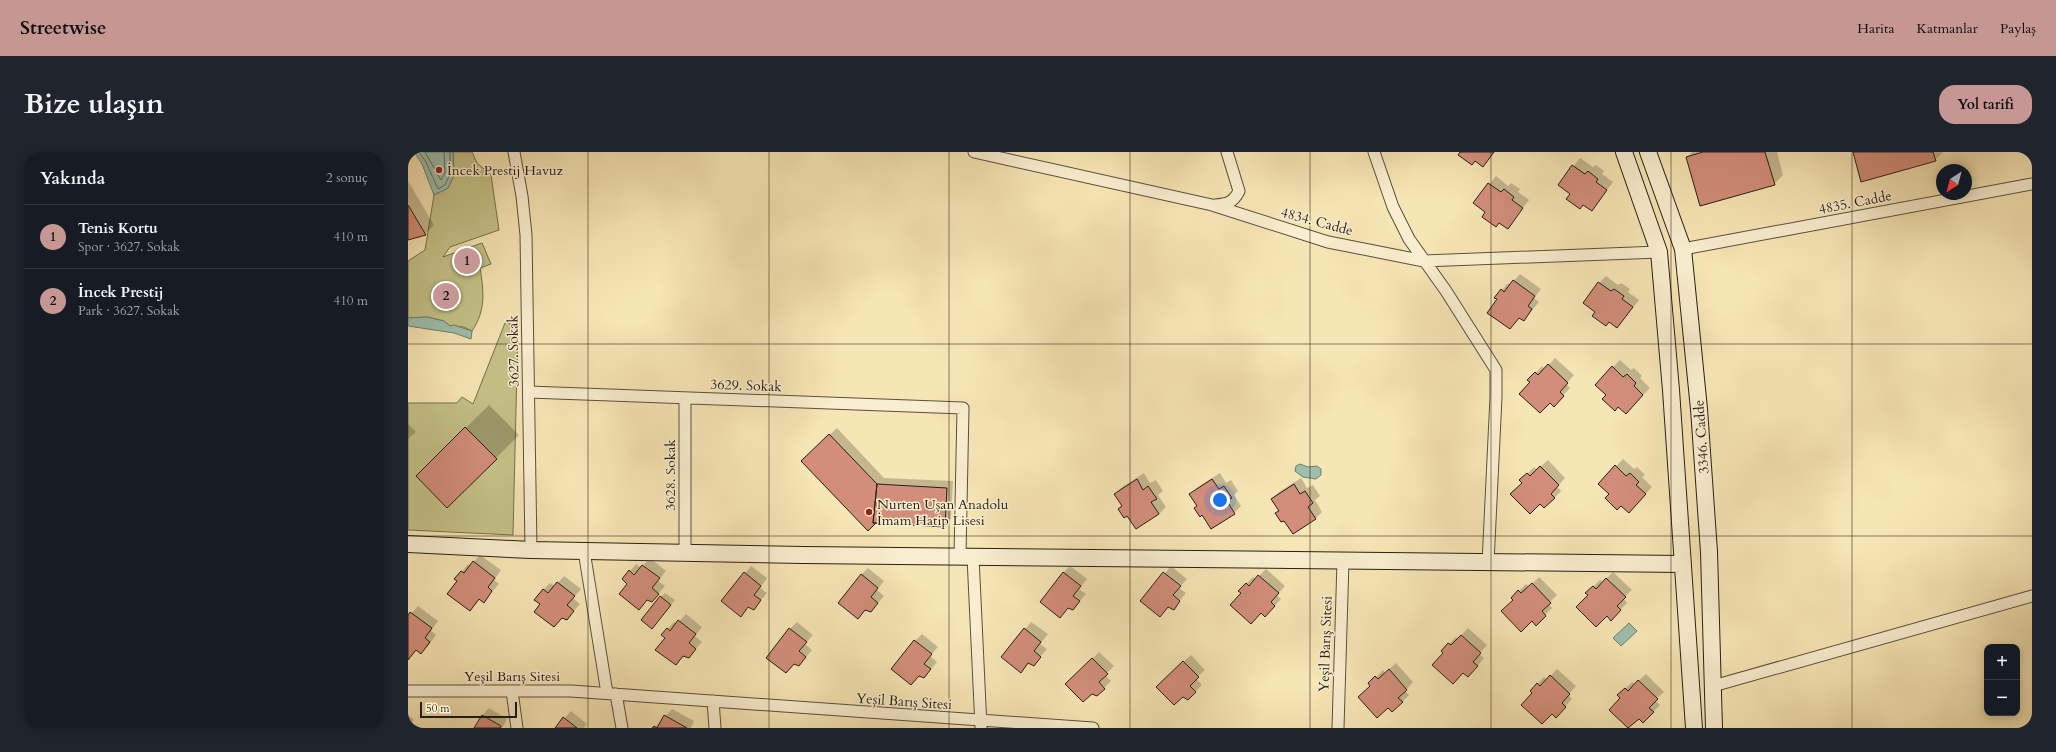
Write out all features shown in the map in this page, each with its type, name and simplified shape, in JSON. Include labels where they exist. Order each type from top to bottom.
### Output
[{"type":"street","name":"3627. Sokak","points":[[514,152],[522,196],[526,235],[531,550]]},
{"type":"street","name":"4834. Cadde","points":[[974,152],[1212,205],[1328,242],[1424,261],[1659,252]]},
{"type":"street","points":[[1212,205],[1228,204],[1235,199],[1239,191],[1227,152]]},
{"type":"street","points":[[1374,152],[1393,207],[1410,239],[1496,370],[1488,563]]},
{"type":"street","name":"3346. Cadde","points":[[1624,152],[1659,252],[1671,390],[1694,728]]},
{"type":"street","name":"3346. Cadde","points":[[1648,152],[1683,249],[1699,409],[1709,552],[1714,728]]},
{"type":"street","name":"4835. Cadde","points":[[1683,249],[2032,184]]},
{"type":"street","points":[[1659,252],[1683,249]]},
{"type":"street","name":"3629. Sokak","points":[[529,392],[963,408],[966,556]]},
{"type":"street","name":"3628. Sokak","points":[[685,398],[685,552]]},
{"type":"street","points":[[408,544],[584,551],[1488,563],[1683,564]]},
{"type":"street","points":[[584,551],[612,694],[622,728]]},
{"type":"street","points":[[966,556],[980,724]]},
{"type":"street","name":"Yeşil Barış Sitesi","points":[[1338,728],[1343,561]]},
{"type":"street","points":[[1713,686],[2032,596]]},
{"type":"street","name":"Yeşil Barış Sitesi","points":[[408,690],[571,691],[713,701],[980,724],[1093,728]]},
{"type":"street","points":[[512,691],[517,728]]},
{"type":"street","points":[[713,701],[715,728]]},
{"type":"shaded area","points":[[453,152],[472,152],[477,163],[491,175],[499,230],[450,247],[443,257],[482,243],[491,264],[480,268],[483,301],[480,316],[472,331],[464,327],[450,326],[444,321],[427,317],[408,318],[408,261],[425,250],[434,195],[448,188],[454,175]]},
{"type":"shaded area","points":[[505,323],[518,325],[513,535],[408,530],[408,403],[457,403],[462,397],[473,404]]},
{"type":"water","name":"İncek Prestij Havuz","points":[[414,152],[453,152],[454,175],[448,188],[434,195],[422,164]]},
{"type":"water","points":[[427,317],[444,321],[450,326],[454,325],[472,331],[471,339],[454,333],[408,326],[408,318]]},
{"type":"water","points":[[1300,464],[1308,467],[1317,466],[1321,469],[1321,475],[1316,479],[1303,477],[1295,471],[1296,466]]},
{"type":"water","points":[[1629,623],[1637,631],[1621,646],[1613,638]]},
{"type":"building","points":[[1460,152],[1494,152],[1483,167],[1475,161],[1472,165],[1458,155]]},
{"type":"building","points":[[1703,152],[1765,152],[1775,185],[1700,206],[1686,157]]},
{"type":"building","points":[[1853,152],[1933,152],[1936,161],[1861,182]]},
{"type":"building","points":[[1572,165],[1585,174],[1588,171],[1598,179],[1596,182],[1607,190],[1592,211],[1583,205],[1580,209],[1566,199],[1570,194],[1558,185]]},
{"type":"building","points":[[1488,183],[1501,192],[1504,189],[1514,197],[1512,200],[1523,208],[1508,229],[1499,223],[1496,227],[1482,217],[1485,212],[1473,203]]},
{"type":"building","points":[[408,205],[426,235],[408,240]]},
{"type":"building","points":[[1513,280],[1535,296],[1528,306],[1532,309],[1524,321],[1519,318],[1510,329],[1487,313],[1497,299],[1494,298],[1501,289],[1504,292]]},
{"type":"building","points":[[1598,282],[1611,291],[1614,289],[1624,296],[1622,299],[1633,307],[1617,328],[1609,322],[1606,326],[1592,316],[1595,312],[1583,303]]},
{"type":"building","points":[[1548,364],[1568,383],[1560,392],[1564,396],[1554,407],[1550,403],[1540,413],[1519,394],[1530,382],[1527,380],[1535,372],[1538,375]]},
{"type":"building","points":[[1612,366],[1623,377],[1627,374],[1636,383],[1634,386],[1643,395],[1626,414],[1618,407],[1615,411],[1602,399],[1606,395],[1595,385]]},
{"type":"building","points":[[465,427],[497,459],[447,508],[416,476]]},
{"type":"building","points":[[829,434],[877,484],[873,523],[876,523],[868,531],[801,461]]},
{"type":"building","points":[[1615,465],[1626,476],[1630,473],[1639,482],[1636,485],[1646,494],[1629,513],[1621,506],[1617,510],[1605,498],[1609,494],[1598,484]]},
{"type":"building","points":[[1540,466],[1559,485],[1551,494],[1555,498],[1544,508],[1540,504],[1530,514],[1510,494],[1522,483],[1519,480],[1527,473],[1530,476]]},
{"type":"building","points":[[1137,479],[1143,490],[1148,486],[1157,499],[1151,502],[1159,514],[1136,529],[1127,516],[1124,518],[1118,509],[1122,506],[1114,494]]},
{"type":"building","points":[[1212,479],[1219,489],[1224,486],[1232,498],[1227,501],[1235,514],[1211,529],[1202,515],[1200,517],[1194,508],[1197,506],[1189,494]]},
{"type":"building","points":[[877,484],[947,488],[945,527],[873,523]]},
{"type":"building","points":[[1294,484],[1300,494],[1305,491],[1313,503],[1308,507],[1316,519],[1293,534],[1284,521],[1281,522],[1275,513],[1279,511],[1271,499]]},
{"type":"building","points":[[473,561],[495,578],[488,587],[492,591],[484,603],[479,599],[470,611],[447,594],[457,581],[454,579],[461,571],[464,573]]},
{"type":"building","points":[[642,565],[660,578],[652,588],[659,594],[652,602],[647,600],[639,610],[619,594],[627,584],[622,579],[629,570],[634,575]]},
{"type":"building","points":[[744,572],[761,586],[754,595],[761,600],[754,610],[748,607],[741,617],[721,601]]},
{"type":"building","points":[[1063,572],[1081,586],[1073,596],[1080,601],[1073,610],[1068,608],[1060,618],[1040,602]]},
{"type":"building","points":[[1163,572],[1181,586],[1173,595],[1180,601],[1174,610],[1168,607],[1160,617],[1140,601]]},
{"type":"building","points":[[861,574],[878,588],[871,597],[878,603],[871,612],[865,610],[858,619],[838,603]]},
{"type":"building","points":[[1258,575],[1279,593],[1271,602],[1275,606],[1265,617],[1261,613],[1251,624],[1230,605],[1241,593],[1238,591],[1246,583],[1249,586]]},
{"type":"building","points":[[1606,578],[1626,597],[1617,606],[1621,610],[1611,621],[1607,616],[1596,627],[1576,607],[1588,595],[1585,593],[1593,586],[1596,589]]},
{"type":"building","points":[[557,582],[575,596],[567,605],[574,611],[567,620],[562,618],[554,627],[534,612],[540,604],[534,600],[543,589],[548,593]]},
{"type":"building","points":[[1532,583],[1551,603],[1542,611],[1546,616],[1536,626],[1532,621],[1521,632],[1501,611],[1513,600],[1511,598],[1518,590],[1521,593]]},
{"type":"building","points":[[660,596],[671,605],[652,629],[641,620]]},
{"type":"building","points":[[410,612],[432,628],[425,638],[430,642],[421,654],[416,650],[408,660],[408,615]]},
{"type":"building","points":[[678,620],[696,634],[689,643],[696,649],[689,658],[683,656],[676,665],[655,650],[665,638],[661,635],[667,628],[670,631]]},
{"type":"building","points":[[789,628],[807,642],[799,651],[806,657],[799,666],[794,664],[786,673],[766,658]]},
{"type":"building","points":[[1024,628],[1041,642],[1034,651],[1041,657],[1034,666],[1028,663],[1021,673],[1001,657]]},
{"type":"building","points":[[1461,635],[1481,653],[1473,662],[1478,666],[1468,677],[1463,673],[1453,684],[1432,665],[1443,653],[1441,651],[1448,643],[1451,645]]},
{"type":"building","points":[[914,640],[932,654],[924,664],[931,669],[924,678],[919,676],[911,685],[891,669]]},
{"type":"building","points":[[1092,658],[1108,674],[1099,682],[1105,689],[1097,696],[1092,694],[1083,702],[1065,684]]},
{"type":"building","points":[[1183,661],[1199,677],[1190,686],[1196,692],[1188,700],[1183,697],[1174,705],[1156,687]]},
{"type":"building","points":[[1389,669],[1407,690],[1398,698],[1403,702],[1392,712],[1388,708],[1377,718],[1358,697],[1370,686],[1368,683],[1375,676],[1378,679]]},
{"type":"building","points":[[1550,675],[1570,694],[1562,703],[1566,707],[1556,718],[1552,714],[1542,724],[1521,705],[1532,693],[1530,691],[1537,683],[1540,686]]},
{"type":"building","points":[[1638,680],[1658,699],[1649,708],[1654,712],[1643,723],[1639,719],[1628,728],[1609,710],[1620,698],[1617,695],[1625,688],[1628,691]]},
{"type":"building","points":[[482,715],[501,726],[500,728],[474,728]]},
{"type":"building","points":[[664,715],[687,728],[657,728]]},
{"type":"building","points":[[563,717],[577,728],[555,728]]},
{"type":"place","name":"İncek Prestij Havuz","points":[[439,170]]},
{"type":"place","name":"Tenis Kortu","points":[[467,261]]},
{"type":"place","name":"İncek Prestij","points":[[446,296]]},
{"type":"place","name":"Nurten Uşan Anadolu İmam Hatip Lisesi","points":[[869,512]]}]
